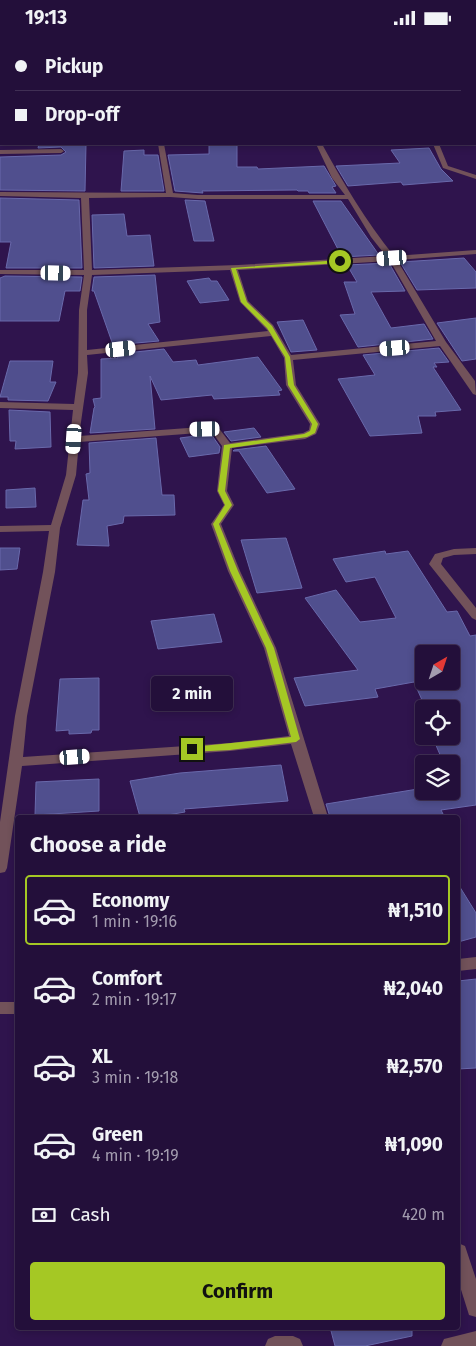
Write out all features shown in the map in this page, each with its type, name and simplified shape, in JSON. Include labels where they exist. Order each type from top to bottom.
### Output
[{"type":"street","points":[[161,145],[170,195]]},
{"type":"street","points":[[319,145],[336,179],[350,197],[375,237],[392,258],[442,343],[476,392]]},
{"type":"street","points":[[436,145],[445,167],[476,177]]},
{"type":"street","points":[[0,151],[61,151]]},
{"type":"street","points":[[0,194],[350,197]]},
{"type":"street","points":[[0,868],[16,762],[20,716],[49,572],[55,527],[71,475],[83,373],[83,310],[88,273],[85,196]]},
{"type":"street","points":[[0,272],[88,273],[233,268],[476,252]]},
{"type":"street","points":[[227,446],[305,436],[313,432],[315,424],[291,385],[288,357],[270,327],[244,302],[233,268]]},
{"type":"street","points":[[82,353],[272,333]]},
{"type":"street","points":[[288,357],[442,343]]},
{"type":"street","points":[[0,405],[79,407]]},
{"type":"street","points":[[74,439],[215,429],[227,446],[222,491],[229,505],[216,524],[234,571],[270,648],[296,739],[321,815]]},
{"type":"street","points":[[0,529],[55,527]]},
{"type":"street","points":[[476,551],[454,552],[439,556],[435,564],[476,616]]},
{"type":"street","points":[[16,762],[230,747],[296,739]]},
{"type":"street","points":[[460,965],[476,963]]},
{"type":"street","points":[[0,1008],[15,1008]]},
{"type":"street","points":[[460,1257],[476,1308]]},
{"type":"street","points":[[451,1346],[476,1341]]},
{"type":"street","points":[[275,1346],[293,1346]]},
{"type":"building","points":[[39,145],[86,145],[85,191],[0,190],[0,157],[61,155],[66,152],[61,147],[38,148]]},
{"type":"building","points":[[209,145],[237,145],[237,167],[257,167],[258,169],[324,166],[336,186],[332,187],[336,193],[309,193],[308,191],[297,190],[202,191],[203,193],[175,191],[168,155],[209,154]]},
{"type":"building","points":[[429,148],[441,169],[453,181],[403,185],[401,182],[348,186],[336,166],[400,163],[391,150]]},
{"type":"building","points":[[144,150],[144,155],[158,155],[164,191],[121,191],[124,151]]},
{"type":"building","points":[[0,198],[79,200],[82,268],[6,268],[11,242],[0,242]]},
{"type":"building","points":[[185,200],[205,201],[214,241],[194,241]]},
{"type":"building","points":[[313,201],[341,201],[379,255],[342,257]]},
{"type":"building","points":[[124,214],[127,236],[150,235],[154,266],[94,268],[92,215]]},
{"type":"building","points":[[464,258],[476,272],[476,288],[417,290],[400,262]]},
{"type":"building","points":[[389,263],[405,291],[371,292],[391,328],[424,324],[433,339],[358,347],[340,315],[355,314],[344,282],[357,282],[347,265]]},
{"type":"building","points":[[155,275],[160,322],[148,324],[159,341],[113,345],[94,291],[92,291],[94,277]]},
{"type":"building","points":[[5,276],[82,277],[80,291],[65,291],[59,321],[0,321],[0,278]]},
{"type":"building","points":[[209,278],[211,281],[217,281],[229,300],[200,303],[187,281]]},
{"type":"building","points":[[476,318],[476,359],[462,361],[437,323]]},
{"type":"building","points":[[303,320],[317,350],[291,352],[277,322]]},
{"type":"building","points":[[439,348],[449,362],[434,363],[437,367],[433,367],[461,410],[435,412],[436,416],[418,416],[422,433],[370,436],[338,379],[375,375],[363,355]]},
{"type":"building","points":[[164,349],[173,362],[196,360],[198,365],[258,357],[282,390],[278,391],[280,395],[214,399],[212,395],[161,400],[150,376],[155,429],[90,433],[95,407],[93,399],[101,398],[101,359],[118,358],[116,354]]},
{"type":"building","points":[[10,361],[53,361],[50,382],[56,382],[48,401],[8,400],[8,397],[0,397]]},
{"type":"building","points":[[9,410],[50,412],[51,447],[15,449],[16,441],[10,441]]},
{"type":"building","points":[[254,428],[261,437],[231,441],[224,432]]},
{"type":"building","points":[[211,434],[220,447],[219,453],[189,457],[180,438]]},
{"type":"building","points":[[156,438],[162,495],[174,495],[175,515],[124,516],[123,523],[107,526],[109,546],[77,545],[83,500],[89,500],[86,474],[90,473],[89,443]]},
{"type":"building","points":[[266,446],[295,489],[267,493],[239,451],[233,451]]},
{"type":"building","points":[[35,488],[36,507],[6,508],[6,490]]},
{"type":"building","points":[[286,538],[302,588],[257,593],[241,540]]},
{"type":"building","points":[[0,548],[20,548],[17,569],[0,570]]},
{"type":"building","points":[[385,551],[386,554],[408,551],[447,612],[457,611],[470,636],[476,635],[476,805],[441,810],[443,814],[437,815],[329,815],[326,804],[415,789],[415,800],[460,800],[460,755],[440,755],[436,745],[460,745],[460,700],[422,700],[418,690],[460,690],[460,645],[415,645],[415,684],[414,682],[375,689],[378,697],[305,706],[294,678],[358,670],[305,598],[336,590],[360,622],[396,618],[375,577],[346,582],[333,559]]},
{"type":"building","points":[[214,614],[222,642],[158,649],[151,621]]},
{"type":"building","points":[[99,678],[99,730],[92,730],[91,733],[69,734],[69,730],[56,731],[60,679]]},
{"type":"building","points":[[281,765],[288,801],[184,809],[185,812],[168,815],[139,815],[130,781],[180,773]]},
{"type":"building","points":[[99,779],[99,811],[35,815],[36,782]]},
{"type":"building","points":[[460,887],[476,913],[476,937],[460,941]]},
{"type":"building","points":[[476,979],[476,1068],[460,1069],[460,981]]},
{"type":"building","points":[[331,1330],[412,1330],[412,1336],[365,1346],[335,1346]]},
{"type":"route","points":[[192,749],[230,747],[296,739],[270,648],[234,571],[216,524],[229,505],[222,491],[227,446],[305,436],[313,432],[315,424],[291,385],[288,357],[270,327],[244,302],[240,295],[233,268],[340,261]]}]
